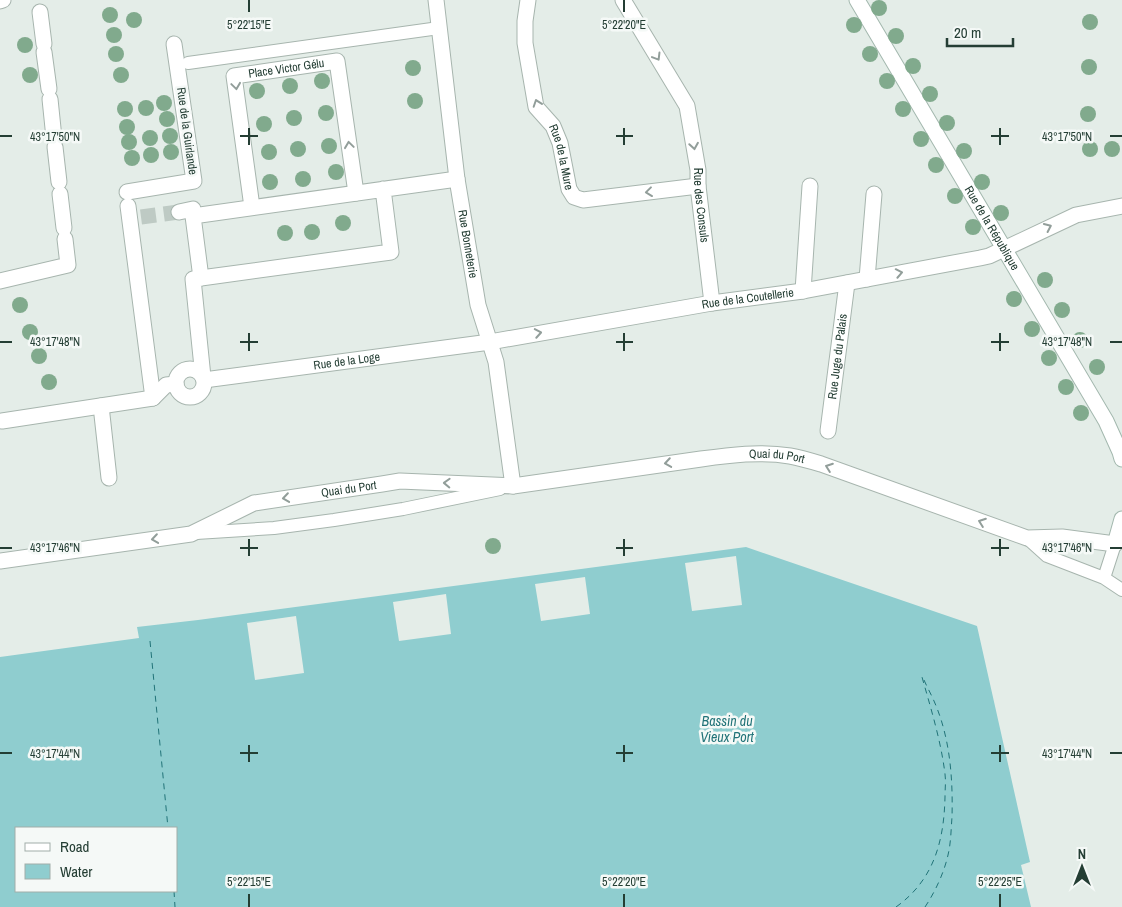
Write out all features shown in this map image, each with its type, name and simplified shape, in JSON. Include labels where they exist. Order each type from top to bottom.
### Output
[{"type":"street","name":"Rue Bonneterie","points":[[436,0],[457,179],[478,305],[496,362],[513,486]]},
{"type":"street","name":"Rue de la Mure","points":[[528,0],[525,21],[525,43],[536,107],[553,126],[560,143],[569,190],[574,197],[583,200],[698,186]]},
{"type":"street","name":"Rue des Consuls","points":[[623,0],[687,106],[698,170],[698,186],[712,303]]},
{"type":"street","name":"Rue de la République","points":[[857,0],[1106,421],[1122,459]]},
{"type":"street","points":[[0,281],[68,265],[40,12]]},
{"type":"street","name":"Rue de la Guirlande","points":[[153,398],[131,208],[194,181],[183,64],[174,44]]},
{"type":"street","name":"Place Victor Gélu","points":[[252,207],[234,76],[337,61],[356,193]]},
{"type":"street","points":[[202,278],[186,214],[252,207],[457,179]]},
{"type":"street","points":[[803,291],[810,186]]},
{"type":"street","points":[[176,384],[177,389],[183,396],[192,398],[197,396],[203,389],[204,378],[193,279],[391,252],[383,189]]},
{"type":"street","points":[[867,279],[874,194]]},
{"type":"street","name":"Rue de la Coutellerie","points":[[490,342],[712,303],[803,291],[980,258],[989,256],[1076,215],[1122,206]]},
{"type":"street","name":"Rue Juge du Palais","points":[[828,431],[847,283]]},
{"type":"street","name":"Rue de la Loge","points":[[2,421],[153,398],[166,385],[176,384],[182,372],[192,369],[200,373],[204,378],[490,342]]},
{"type":"street","points":[[101,406],[109,478]]},
{"type":"street","name":"Quai du Port","points":[[0,561],[191,534],[254,503],[298,496],[400,482],[513,486],[730,455],[760,454],[790,456],[821,464],[1028,538],[1062,537],[1120,547]]},
{"type":"street","points":[[1120,547],[1122,519]]},
{"type":"lane","points":[[183,64],[439,28]]},
{"type":"lane","name":"Quai du Port","points":[[191,534],[274,528],[343,518],[403,509],[513,486]]},
{"type":"lane","name":"Quai du Port","points":[[1028,538],[1047,556],[1104,578],[1122,590]]},
{"type":"lane","points":[[1104,578],[1120,547]]},
{"type":"water","name":"Bassin du Vieux Port","points":[[746,547],[977,626],[1030,862],[1021,865],[1031,907],[0,907],[0,657],[139,638],[137,627]]},
{"type":"pier","points":[[736,556],[742,605],[692,611],[685,563]]},
{"type":"pier","points":[[585,577],[590,614],[541,621],[535,584]]},
{"type":"pier","points":[[446,594],[451,634],[399,641],[393,602]]},
{"type":"pier","points":[[296,616],[304,673],[255,680],[247,623]]},
{"type":"ferry route","points":[[150,641],[168,827]]},
{"type":"ferry route","points":[[896,907],[920,885],[928,872],[939,844],[944,813],[945,779],[941,749],[922,677]]},
{"type":"ferry route","points":[[924,680],[944,729],[951,773],[952,802],[950,841],[946,862],[939,882],[925,907]]},
{"type":"ferry route","points":[[174,892],[175,907]]},
{"type":"tunnel","points":[[141,217],[179,212]]}]
